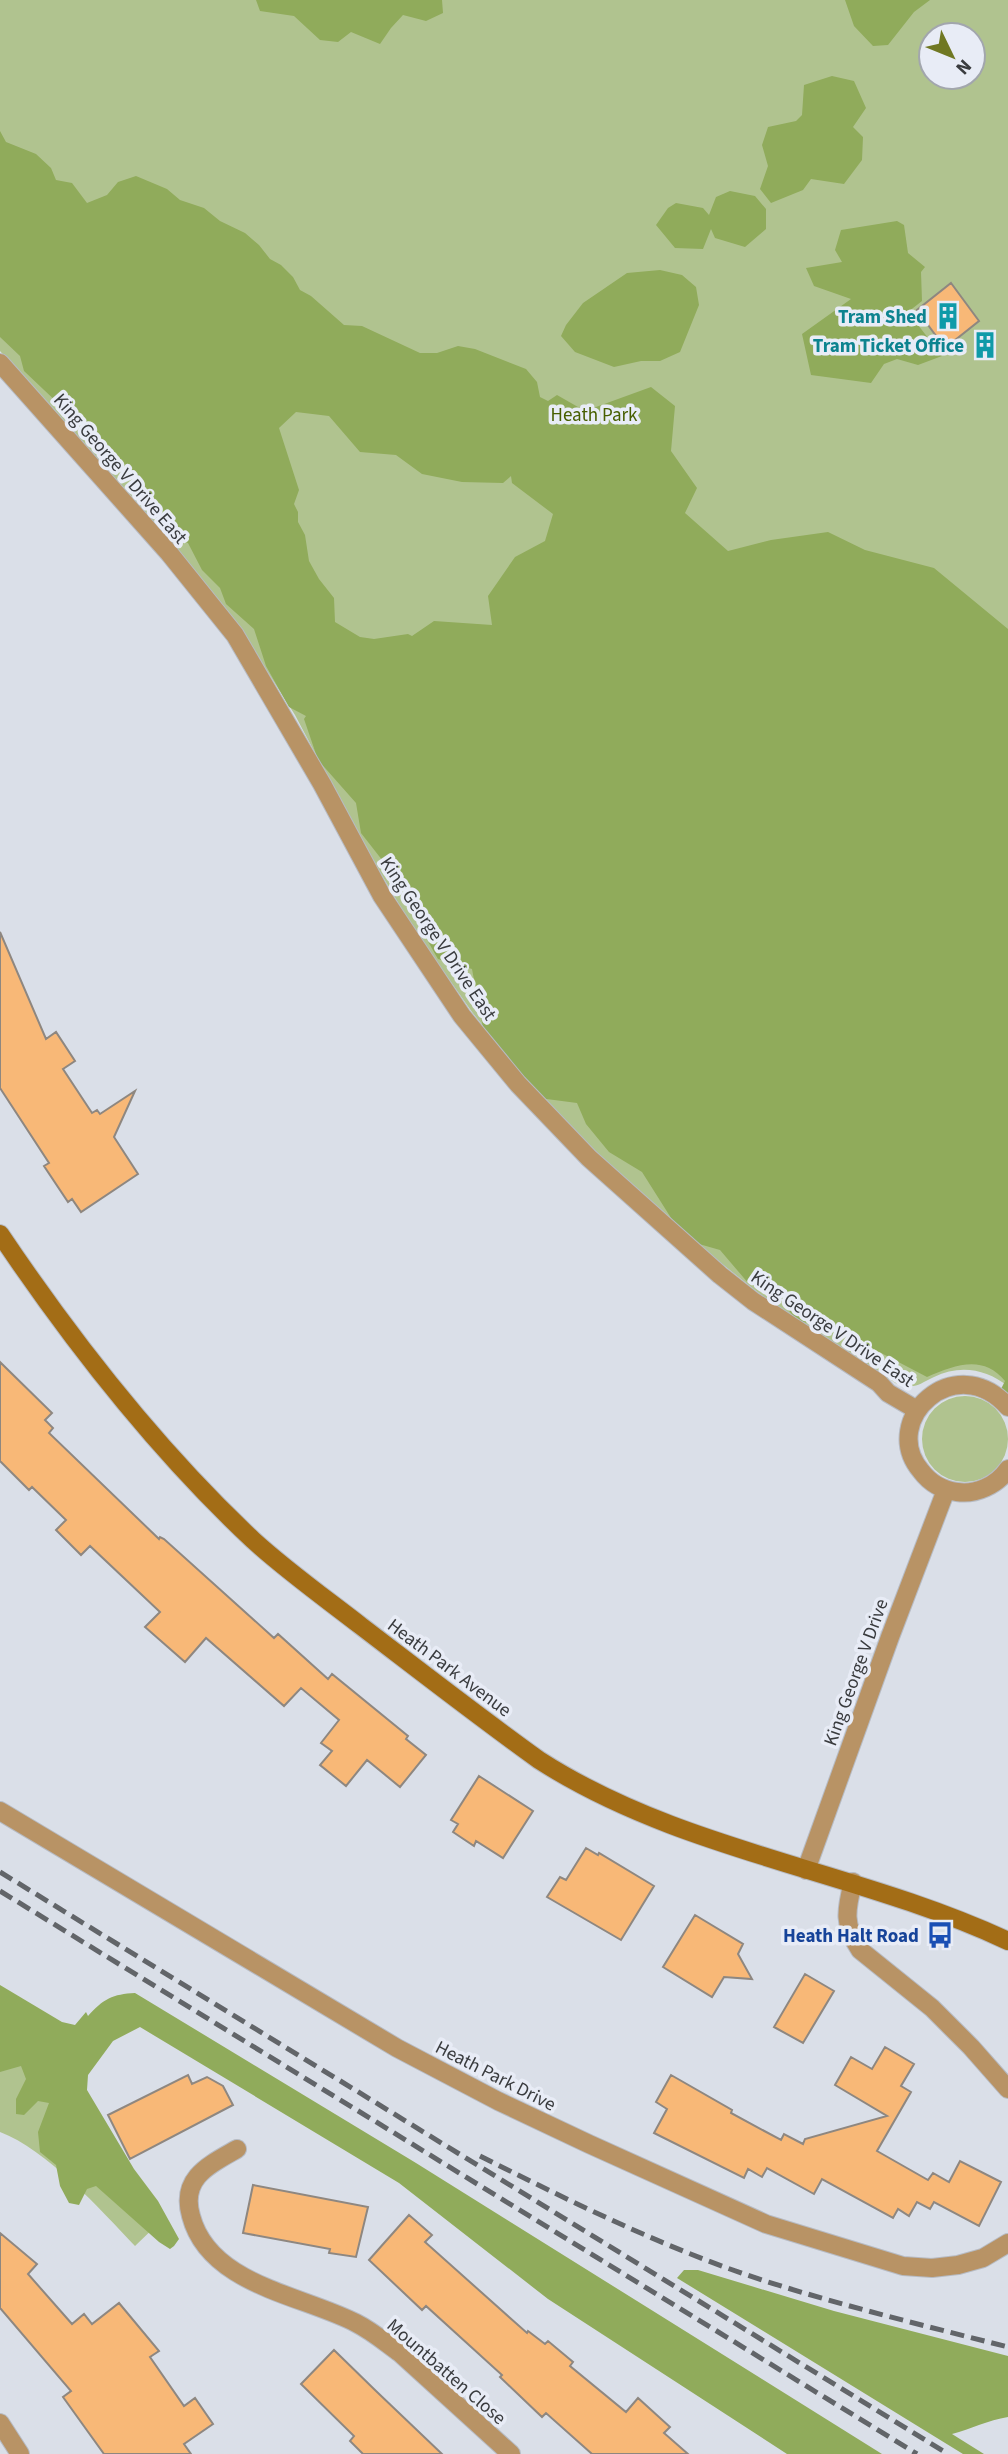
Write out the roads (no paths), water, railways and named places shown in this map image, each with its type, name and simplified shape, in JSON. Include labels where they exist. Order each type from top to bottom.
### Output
[{"type":"street","name":"King George V Drive East","points":[[0,363],[169,553],[235,635],[322,784],[382,896],[462,1016],[518,1084],[589,1158],[720,1275],[753,1301],[917,1410]]},
{"type":"street","name":"Heath Park Avenue","points":[[0,1234],[67,1329],[149,1430],[244,1531],[298,1577],[520,1746],[561,1774],[617,1802],[720,1844],[916,1902],[1008,1941]]},
{"type":"street","points":[[1008,1408],[998,1396],[984,1388],[967,1384],[950,1386],[935,1393],[917,1410],[909,1435],[911,1452],[918,1468],[929,1481],[946,1490],[961,1493],[978,1491],[993,1484],[1008,1469]]},
{"type":"street","name":"King George V Drive","points":[[806,1870],[946,1490]]},
{"type":"street","name":"Heath Park Drive","points":[[0,1811],[108,1878],[397,2048],[509,2106],[741,2213],[823,2243],[903,2266],[932,2268],[958,2265],[983,2258],[1008,2243]]},
{"type":"street","points":[[853,1882],[846,1919],[860,1950],[932,2008],[1008,2089]]},
{"type":"street","name":"Mountbatten Close","points":[[237,2149],[205,2168],[192,2183],[187,2203],[193,2224],[205,2244],[230,2267],[260,2286],[330,2311],[381,2339],[400,2353],[511,2454]]},
{"type":"street","points":[[0,2423],[20,2454]]},
{"type":"railway","points":[[0,1872],[948,2454]]},
{"type":"railway","points":[[0,1891],[917,2454]]},
{"type":"railway","points":[[480,2156],[690,2254],[823,2298],[1008,2347]]},
{"type":"place","name":"Tram Shed","points":[[948,316]]},
{"type":"place","name":"Tram Ticket Office","points":[[985,345]]},
{"type":"place","name":"Heath Halt Road","points":[[940,1935]]},
{"type":"park label","name":"Heath Park","points":[[594,414]]}]
